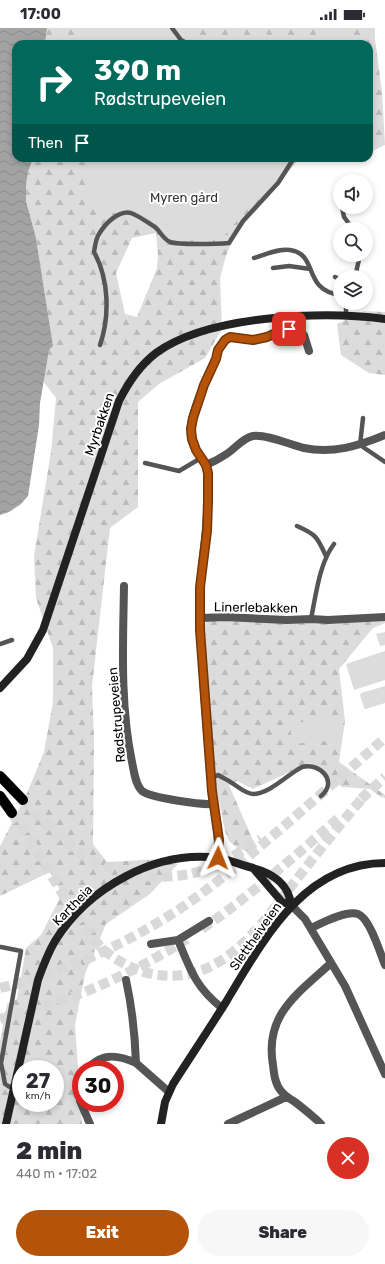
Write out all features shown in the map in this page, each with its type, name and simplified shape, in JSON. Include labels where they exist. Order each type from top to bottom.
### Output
[{"type":"main road","points":[[0,776],[23,800]]},
{"type":"main road","points":[[0,796],[12,813]]},
{"type":"street","name":"Myrbakken","points":[[0,688],[27,659],[43,630],[119,401],[129,382],[143,365],[174,342],[187,336],[218,328],[274,318],[346,316],[385,319]]},
{"type":"street","points":[[218,858],[219,840],[214,804],[202,656],[200,587],[208,501],[208,473],[206,465],[200,458],[192,439],[191,429],[204,385],[216,359],[218,350],[225,340],[230,337],[253,340],[267,337],[289,329],[295,330],[304,335],[309,351]]},
{"type":"street","points":[[206,465],[224,456],[247,438],[254,436],[270,438],[304,448],[345,449],[385,435]]},
{"type":"street","name":"Rødstrupeveien","points":[[124,586],[124,698],[130,750],[134,774],[138,784],[142,790],[157,797],[202,804],[214,804]]},
{"type":"street","name":"Linerlebakken","points":[[201,618],[225,617],[287,620],[342,620],[385,617]]},
{"type":"street","name":"Kartheia","points":[[20,1060],[38,980],[55,941],[72,918],[88,902],[116,881],[140,870],[172,860],[218,858],[234,861],[263,871],[281,882],[290,896],[291,905]]},
{"type":"street","name":"Slettheiveien","points":[[161,1124],[163,1110],[169,1092],[260,946],[275,924],[291,905],[313,887],[339,872],[357,866],[385,863]]},
{"type":"street","name":"Kartheia","points":[[253,868],[282,902],[291,905],[305,919],[311,928],[358,1013],[382,1061],[385,1074]]},
{"type":"street","points":[[311,928],[341,916],[350,914],[363,916],[368,923],[385,965]]},
{"type":"street","points":[[151,944],[178,940],[209,921]]},
{"type":"street","points":[[178,940],[189,967],[201,988],[208,997],[222,1008]]},
{"type":"street","points":[[321,1124],[295,1102],[286,1097],[280,1090],[275,1081],[272,1061],[273,1039],[279,1016],[284,1008],[304,987],[331,963]]},
{"type":"street","points":[[126,980],[129,993],[136,1063]]},
{"type":"street","points":[[101,1060],[113,1055],[136,1063],[169,1092]]},
{"type":"street","name":"Kartheia","points":[[6,1124],[12,1097]]},
{"type":"street","points":[[228,1124],[286,1097]]},
{"type":"street","points":[[85,1112],[90,1124]]},
{"type":"lane","points":[[172,28],[181,40]]},
{"type":"lane","points":[[100,345],[105,329],[106,305],[104,278],[100,262],[94,252],[99,234],[115,216],[130,213],[147,221],[157,229],[162,236],[172,242],[206,244],[229,243],[243,221],[278,183],[291,162]]},
{"type":"lane","points":[[254,258],[290,250],[299,253],[306,259],[316,281],[323,290],[333,293]]},
{"type":"lane","points":[[273,268],[289,266],[310,269]]},
{"type":"lane","points":[[346,310],[346,316]]},
{"type":"lane","points":[[363,418],[360,445],[385,462]]},
{"type":"lane","points":[[145,463],[179,471],[200,458]]},
{"type":"lane","points":[[297,526],[309,531],[317,538],[326,556]]},
{"type":"lane","name":"Linerlebakken","points":[[311,619],[326,556],[334,544]]},
{"type":"lane","points":[[0,644],[12,640]]},
{"type":"lane","points":[[212,778],[218,775],[247,793],[258,794],[268,790],[302,767],[311,767],[323,773],[329,781],[328,788],[321,796]]},
{"type":"lane","points":[[1,947],[21,951],[11,1014],[2,1041],[1,1063],[5,1084],[12,1087]]},
{"type":"green space","points":[[47,28],[375,28],[382,92],[385,145],[373,151],[373,40],[46,40]]},
{"type":"green space","points":[[84,28],[188,28],[200,39],[264,34],[303,40],[82,40]]},
{"type":"green space","points":[[320,28],[342,28],[347,40],[317,40]]},
{"type":"green space","points":[[32,162],[297,162],[234,236],[226,256],[220,278],[222,329],[205,358],[159,384],[138,402],[138,507],[110,528],[92,686],[94,740],[93,844],[107,862],[160,859],[178,864],[150,894],[106,924],[85,974],[75,1025],[77,1060],[72,1060],[72,1112],[81,1112],[82,1124],[0,1124],[0,1041],[7,1004],[17,999],[26,948],[41,935],[62,894],[50,872],[0,896],[0,846],[25,798],[44,752],[53,702],[53,648],[36,598],[34,556],[51,452],[56,398],[43,381],[49,350],[53,346],[36,238],[26,201],[26,185]],"holes":[[[156,233],[158,256],[157,268],[137,317],[125,314],[116,273],[132,238]]]},
{"type":"green space","name":"Myren gård","points":[[90,162],[287,162],[224,236],[169,236],[78,198],[88,181]]},
{"type":"green space","points":[[364,311],[385,312],[385,375],[369,373],[341,355],[337,324]]},
{"type":"green space","points":[[208,617],[385,617],[385,623],[373,628],[339,669],[345,721],[339,762],[385,795],[385,798],[381,797],[370,789],[342,787],[310,763],[253,789],[237,781],[229,785],[252,838],[248,852],[236,847],[229,841],[225,831],[217,791],[211,741],[209,690],[201,637]]},
{"type":"green space","points":[[385,632],[385,645],[380,646],[376,634]]},
{"type":"green space","points":[[385,651],[385,680],[354,690],[346,664]]},
{"type":"green space","points":[[385,686],[385,703],[366,709],[364,708],[360,695],[361,693]]},
{"type":"green space","points":[[337,719],[339,740],[292,744],[290,723]]},
{"type":"water","points":[[0,28],[47,28],[46,40],[12,40],[12,162],[32,162],[26,185],[26,201],[36,238],[53,346],[49,350],[40,403],[39,425],[28,496],[21,504],[9,512],[0,515]]},
{"type":"tunnel","points":[[0,988],[44,976],[107,950],[147,929],[181,908],[245,859],[385,738]]},
{"type":"tunnel","points":[[361,799],[385,777]]},
{"type":"tunnel","points":[[12,813],[87,931],[105,951],[123,963],[143,972],[157,975],[181,975],[203,970],[223,959],[240,946],[272,911],[365,795]]},
{"type":"tunnel","points":[[23,800],[47,826],[74,849],[107,867],[126,873],[164,877],[201,871],[219,864],[261,839]]},
{"type":"tunnel","points":[[202,929],[256,889],[341,816]]},
{"type":"tunnel","points":[[0,1019],[49,1005],[97,987],[143,965],[187,939]]},
{"type":"route","points":[[218,858],[219,840],[212,791],[200,630],[200,587],[207,531],[208,473],[206,465],[196,450],[192,439],[191,429],[204,385],[222,342],[230,337],[253,340],[267,337],[289,329]]}]
